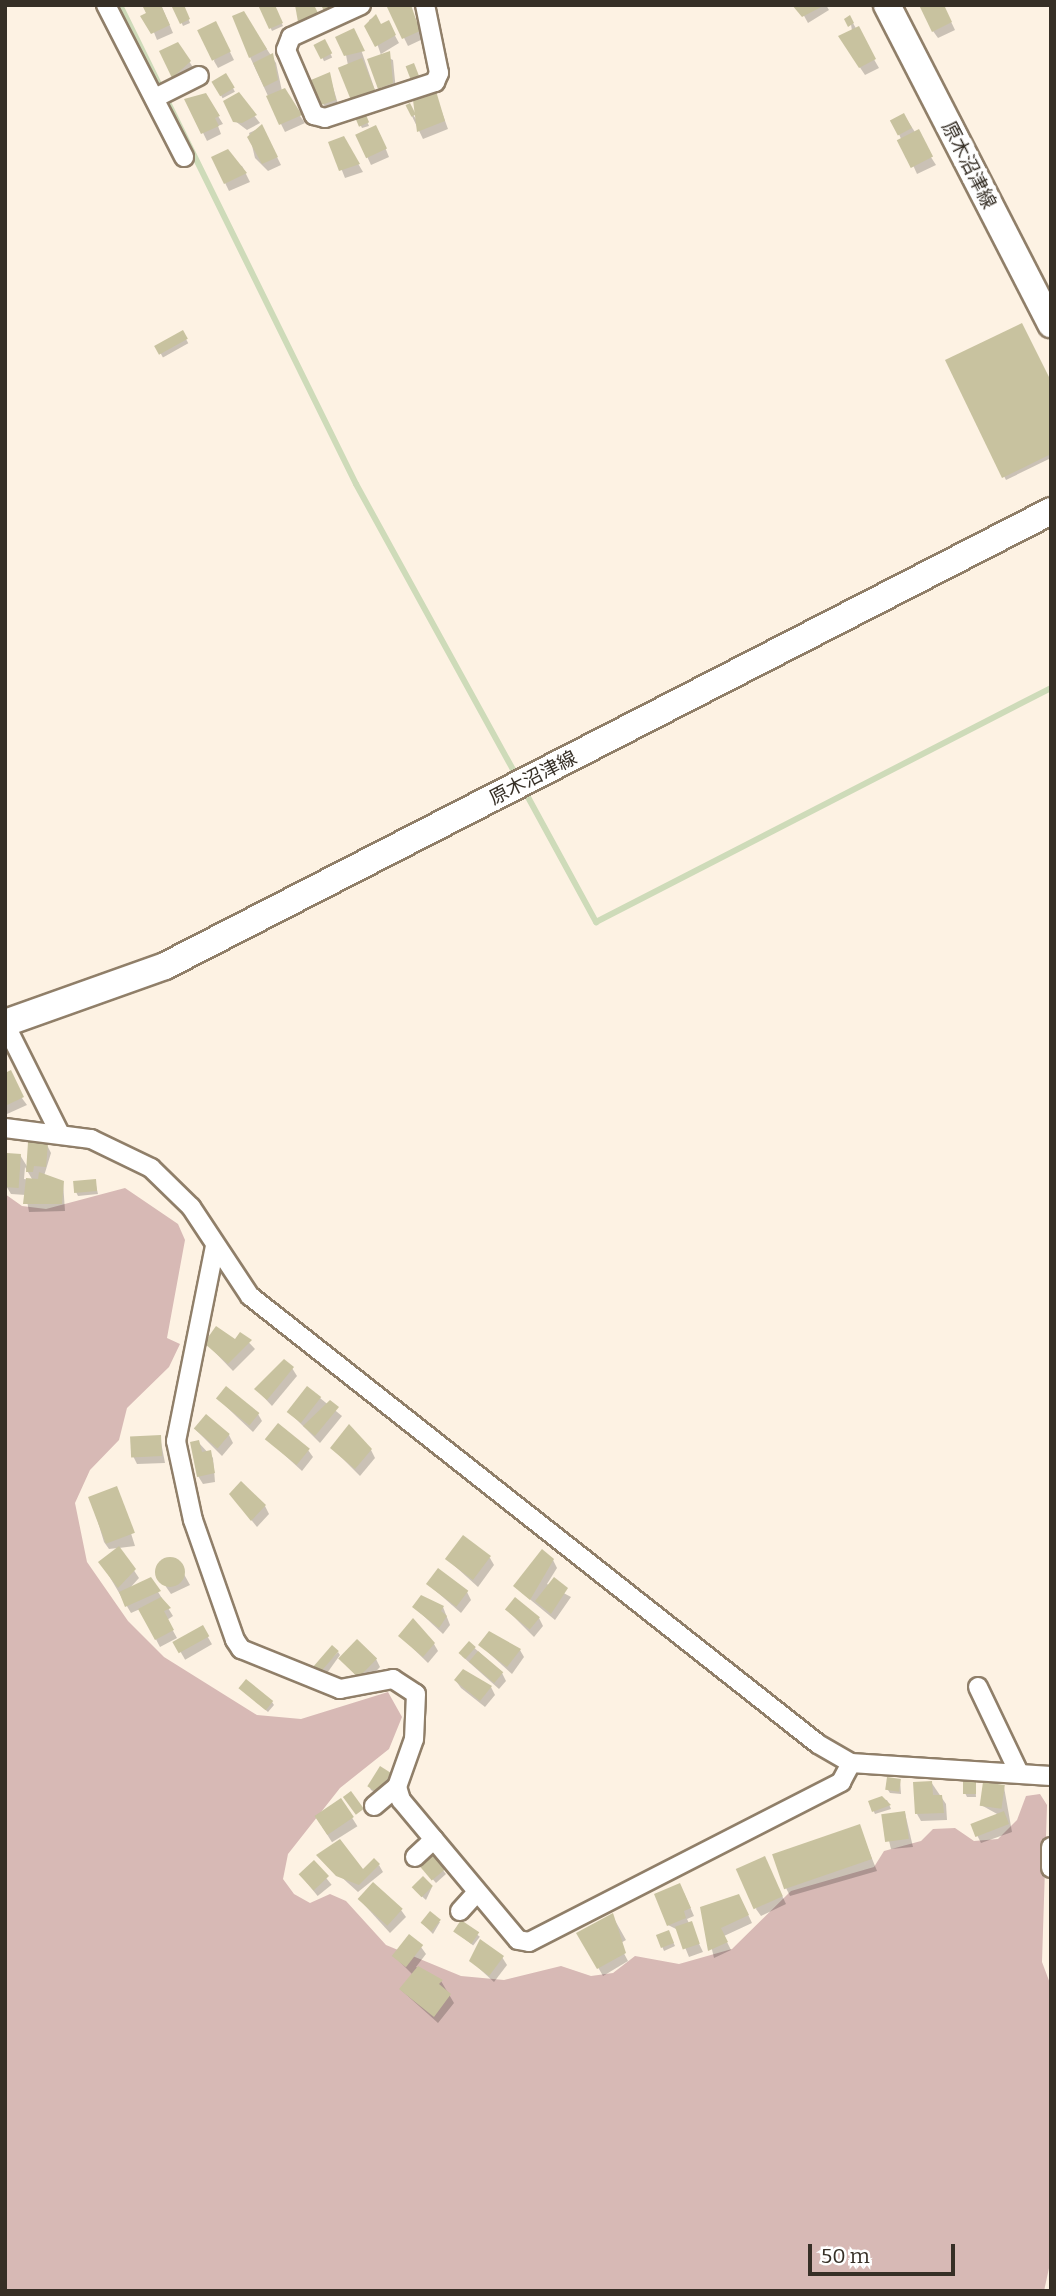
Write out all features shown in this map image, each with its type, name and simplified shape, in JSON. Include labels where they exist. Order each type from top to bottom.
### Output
[{"type":"main road","name":"原木沼津線","points":[[887,5],[1051,324]]},
{"type":"main road","name":"原木沼津線","points":[[5,1024],[165,966],[1051,511]]},
{"type":"street","points":[[106,5],[184,157]]},
{"type":"street","points":[[361,5],[291,37],[286,50],[314,115],[325,118],[435,82],[439,74],[425,5]]},
{"type":"street","points":[[155,98],[199,76]]},
{"type":"street","points":[[5,1024],[60,1134]]},
{"type":"street","points":[[5,1128],[90,1139],[151,1168],[177,1189],[250,1296],[808,1736],[851,1763],[1051,1776]]},
{"type":"street","points":[[215,1246],[175,1423],[193,1520],[240,1649],[340,1689],[393,1679],[416,1694],[414,1740],[397,1787],[374,1806]]},
{"type":"street","points":[[978,1687],[1019,1773]]},
{"type":"street","points":[[397,1787],[477,1892],[518,1940],[529,1942],[841,1782],[851,1763]]},
{"type":"street","points":[[415,1857],[434,1839]]},
{"type":"street","points":[[1051,1847],[1051,1868]]},
{"type":"street","points":[[460,1911],[477,1892]]},
{"type":"shaded area","points":[[125,1188],[178,1224],[185,1240],[167,1338],[180,1344],[169,1367],[127,1408],[119,1440],[90,1470],[75,1503],[87,1562],[128,1621],[164,1657],[257,1715],[301,1719],[388,1692],[402,1717],[389,1749],[340,1788],[288,1854],[283,1879],[294,1894],[310,1903],[330,1894],[346,1901],[386,1945],[461,1976],[504,1980],[561,1966],[591,1976],[613,1973],[635,1956],[679,1964],[732,1949],[791,1891],[874,1867],[884,1851],[921,1841],[933,1829],[955,1828],[974,1841],[998,1839],[1017,1820],[1026,1796],[1040,1794],[1047,1805],[1042,1962],[1051,1986],[1051,2259],[1044,2291],[5,2291],[5,1194],[22,1206],[46,1209]]},
{"type":"building","points":[[142,5],[161,5],[170,25],[151,34],[140,16],[146,13]]},
{"type":"building","points":[[171,5],[184,5],[190,19],[180,24]]},
{"type":"building","points":[[258,5],[275,5],[283,23],[269,29]]},
{"type":"building","points":[[295,5],[314,5],[318,13],[298,22]]},
{"type":"building","points":[[321,5],[336,5],[324,11]]},
{"type":"building","points":[[386,5],[411,5],[420,31],[402,39]]},
{"type":"building","points":[[792,5],[825,5],[802,17]]},
{"type":"building","points":[[919,5],[944,5],[952,22],[932,32]]},
{"type":"building","points":[[244,11],[267,49],[249,58],[232,16]]},
{"type":"building","points":[[376,14],[381,24],[389,20],[396,35],[375,47],[364,26]]},
{"type":"building","points":[[850,15],[854,23],[848,27],[844,19]]},
{"type":"building","points":[[216,21],[231,52],[212,61],[197,30]]},
{"type":"building","points":[[859,26],[876,59],[859,68],[838,36]]},
{"type":"building","points":[[354,28],[365,51],[344,56],[335,37]]},
{"type":"building","points":[[325,39],[332,53],[321,59],[313,45]]},
{"type":"building","points":[[178,42],[191,61],[172,78],[159,51]]},
{"type":"building","points":[[390,51],[393,83],[378,89],[367,59]]},
{"type":"building","points":[[273,53],[278,80],[264,87],[253,63]]},
{"type":"building","points":[[362,58],[375,90],[351,100],[338,68]]},
{"type":"building","points":[[414,63],[419,76],[411,79],[406,66]]},
{"type":"building","points":[[330,72],[336,100],[321,105],[311,80]]},
{"type":"building","points":[[226,73],[235,88],[220,96],[211,82]]},
{"type":"building","points":[[285,88],[302,115],[279,125],[266,96]]},
{"type":"building","points":[[436,91],[445,121],[417,132],[413,100]]},
{"type":"building","points":[[239,92],[257,115],[242,123],[233,122],[223,101]]},
{"type":"building","points":[[206,93],[220,116],[215,118],[219,126],[201,134],[184,99]]},
{"type":"building","points":[[410,103],[416,115],[411,117],[406,105]]},
{"type":"building","points":[[904,113],[912,128],[898,136],[890,121]]},
{"type":"building","points":[[366,115],[369,122],[359,127],[356,119]]},
{"type":"building","points":[[262,124],[278,157],[262,164],[247,137]]},
{"type":"building","points":[[376,125],[387,149],[366,158],[355,135]]},
{"type":"building","points":[[919,129],[933,157],[911,168],[897,140]]},
{"type":"building","points":[[344,136],[360,164],[339,171],[328,142]]},
{"type":"building","points":[[228,149],[247,173],[224,184],[211,157]]},
{"type":"building","points":[[1022,323],[1051,381],[1051,454],[1002,478],[945,360]]},
{"type":"building","points":[[183,330],[188,339],[159,355],[154,346]]},
{"type":"building","points":[[11,1070],[24,1097],[5,1106],[5,1073]]},
{"type":"building","points":[[28,1142],[48,1143],[46,1167],[34,1166],[33,1172],[26,1172]]},
{"type":"building","points":[[7,1153],[21,1154],[19,1188],[5,1187]]},
{"type":"building","points":[[39,1172],[64,1181],[62,1204],[23,1204],[26,1178],[38,1179]]},
{"type":"building","points":[[96,1179],[97,1191],[74,1193],[73,1181]]},
{"type":"building","points":[[216,1326],[235,1339],[240,1332],[252,1340],[228,1364],[204,1343]]},
{"type":"building","points":[[284,1359],[294,1367],[267,1400],[254,1389]]},
{"type":"building","points":[[226,1386],[259,1413],[249,1425],[216,1398]]},
{"type":"building","points":[[307,1386],[321,1397],[301,1423],[287,1412]]},
{"type":"building","points":[[330,1400],[339,1407],[315,1436],[303,1426]]},
{"type":"building","points":[[206,1414],[230,1434],[218,1448],[194,1429]]},
{"type":"building","points":[[278,1423],[310,1449],[297,1465],[265,1439]]},
{"type":"building","points":[[349,1424],[372,1449],[355,1469],[330,1448]]},
{"type":"building","points":[[161,1435],[162,1456],[131,1458],[130,1437]]},
{"type":"building","points":[[199,1440],[202,1452],[211,1450],[215,1473],[197,1477],[190,1442]]},
{"type":"building","points":[[241,1481],[266,1505],[251,1521],[229,1494]]},
{"type":"building","points":[[117,1486],[135,1533],[106,1544],[88,1497]]},
{"type":"building","points":[[463,1535],[491,1556],[473,1580],[445,1559]]},
{"type":"building","points":[[119,1546],[136,1569],[118,1588],[98,1562]]},
{"type":"building","points":[[542,1549],[554,1559],[530,1600],[513,1586]]},
{"type":"building","points":[[170,1557],[180,1562],[185,1572],[180,1582],[170,1587],[160,1582],[155,1572],[160,1562]]},
{"type":"building","points":[[438,1568],[468,1591],[456,1607],[426,1584]]},
{"type":"building","points":[[151,1577],[161,1591],[125,1607],[119,1592]]},
{"type":"building","points":[[554,1577],[568,1588],[551,1614],[535,1601]]},
{"type":"building","points":[[421,1595],[444,1606],[441,1611],[447,1616],[439,1628],[412,1607]]},
{"type":"building","points":[[161,1597],[171,1608],[164,1611],[174,1630],[155,1640],[138,1609]]},
{"type":"building","points":[[515,1597],[540,1617],[530,1630],[505,1609]]},
{"type":"building","points":[[413,1618],[435,1643],[423,1657],[398,1636]]},
{"type":"building","points":[[203,1625],[209,1636],[179,1653],[172,1642]]},
{"type":"building","points":[[489,1631],[521,1649],[507,1667],[478,1645]]},
{"type":"building","points":[[357,1639],[377,1658],[358,1678],[338,1658]]},
{"type":"building","points":[[469,1641],[476,1647],[465,1659],[459,1653]]},
{"type":"building","points":[[332,1645],[339,1651],[320,1673],[313,1667]]},
{"type":"building","points":[[478,1651],[503,1672],[494,1683],[469,1662]]},
{"type":"building","points":[[463,1669],[492,1686],[480,1701],[454,1680]]},
{"type":"building","points":[[246,1679],[273,1701],[266,1710],[238,1688]]},
{"type":"building","points":[[380,1766],[391,1773],[378,1793],[367,1786]]},
{"type":"building","points":[[887,1777],[901,1779],[899,1792],[885,1790]]},
{"type":"building","points":[[963,1778],[976,1778],[976,1794],[963,1794]]},
{"type":"building","points":[[932,1781],[933,1795],[942,1795],[944,1813],[915,1814],[913,1782]]},
{"type":"building","points":[[983,1782],[1005,1785],[1001,1809],[980,1806]]},
{"type":"building","points":[[351,1791],[364,1809],[356,1815],[343,1797]]},
{"type":"building","points":[[882,1796],[891,1805],[872,1812],[868,1801]]},
{"type":"building","points":[[341,1798],[354,1817],[327,1835],[314,1816]]},
{"type":"building","points":[[905,1811],[909,1839],[885,1842],[881,1814]]},
{"type":"building","points":[[1004,1811],[1009,1824],[975,1837],[970,1824]]},
{"type":"building","points":[[860,1824],[872,1859],[784,1889],[772,1854]]},
{"type":"building","points":[[340,1839],[363,1869],[374,1858],[380,1864],[359,1885],[336,1876],[316,1855]]},
{"type":"building","points":[[430,1852],[445,1870],[432,1881],[417,1863]]},
{"type":"building","points":[[765,1856],[783,1896],[754,1909],[736,1869]]},
{"type":"building","points":[[314,1860],[329,1876],[314,1890],[299,1874]]},
{"type":"building","points":[[423,1876],[433,1886],[422,1897],[412,1887]]},
{"type":"building","points":[[373,1882],[403,1909],[387,1926],[358,1899]]},
{"type":"building","points":[[680,1883],[691,1908],[684,1911],[686,1918],[667,1926],[654,1894]]},
{"type":"building","points":[[739,1894],[749,1915],[721,1928],[728,1942],[708,1951],[700,1907]]},
{"type":"building","points":[[430,1911],[441,1920],[431,1931],[421,1923]]},
{"type":"building","points":[[613,1913],[626,1953],[597,1969],[576,1933]]},
{"type":"building","points":[[461,1920],[479,1932],[471,1944],[453,1932]]},
{"type":"building","points":[[692,1921],[700,1944],[683,1950],[675,1927]]},
{"type":"building","points":[[669,1930],[674,1943],[661,1948],[656,1935]]},
{"type":"building","points":[[409,1934],[423,1945],[406,1967],[392,1956]]},
{"type":"building","points":[[480,1939],[504,1956],[489,1976],[469,1961]]},
{"type":"building","points":[[418,1966],[443,1980],[439,1984],[451,1994],[434,2017],[399,1989]]},
{"type":"waterway","points":[[120,5],[356,484],[518,779]]},
{"type":"waterway","points":[[523,788],[596,922],[1051,688]]}]
